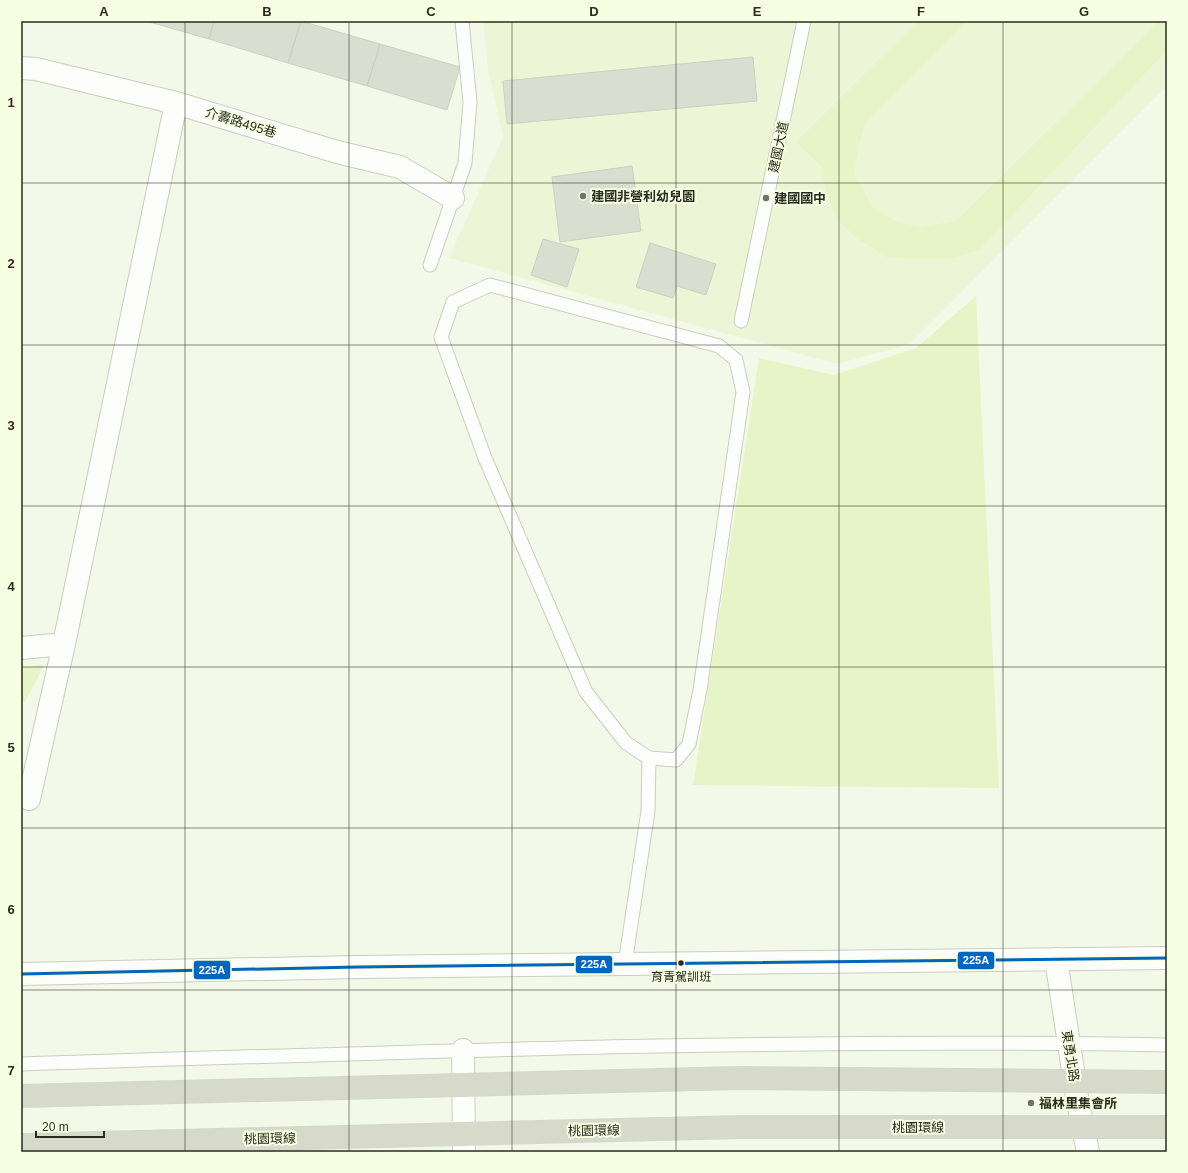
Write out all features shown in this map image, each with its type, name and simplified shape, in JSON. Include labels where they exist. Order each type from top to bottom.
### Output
[{"type":"highway","points":[[21,1096],[739,1078],[1167,1082]]},
{"type":"highway","name":"桃園環線","points":[[21,1145],[741,1127],[1167,1127]]},
{"type":"street","name":"介壽路495巷","points":[[21,68],[36,69],[176,103],[337,152],[400,167],[453,198]]},
{"type":"street","points":[[29,799],[64,644],[176,103]]},
{"type":"street","points":[[21,648],[64,644]]},
{"type":"street","points":[[21,974],[358,967],[1167,958]]},
{"type":"street","name":"東勇北路","points":[[1056,959],[1078,1103],[1088,1152]]},
{"type":"street","points":[[463,1050],[464,1152]]},
{"type":"lane","points":[[430,265],[466,163],[470,102],[462,21]]},
{"type":"lane","name":"建國大道","points":[[741,321],[804,21]]},
{"type":"lane","points":[[490,285],[719,346],[736,360],[743,392],[700,690],[689,744],[676,760],[649,758],[626,743],[586,692],[485,458],[441,337],[453,302],[490,285]]},
{"type":"lane","points":[[625,964],[648,812],[649,758]]},
{"type":"lane","points":[[21,1064],[463,1050],[701,1045],[1069,1043],[1167,1045]]},
{"type":"shaded area","name":"建國國中","points":[[483,21],[1167,21],[1167,86],[910,344],[837,364],[449,258],[503,137],[488,70]]},
{"type":"shaded area","points":[[918,21],[967,21],[865,123],[858,149],[854,173],[873,208],[894,220],[921,228],[957,220],[1159,21],[1167,21],[1167,50],[980,249],[951,259],[886,257],[857,238],[837,220],[826,192],[821,166],[796,142]]},
{"type":"shaded area","points":[[976,296],[999,788],[693,785],[759,358],[834,375],[916,348]]},
{"type":"shaded area","points":[[44,665],[25,702],[21,702],[21,667]]},
{"type":"building","points":[[146,21],[214,21],[209,39]]},
{"type":"building","points":[[214,21],[301,21],[288,63],[209,39]]},
{"type":"building","points":[[301,21],[380,44],[367,86],[288,63]]},
{"type":"building","points":[[380,44],[460,67],[447,110],[367,86]]},
{"type":"building","points":[[753,57],[757,101],[507,124],[503,81]]},
{"type":"building","points":[[632,166],[641,231],[560,242],[552,177]]},
{"type":"building","points":[[543,239],[579,249],[567,287],[531,275]]},
{"type":"building","points":[[650,243],[716,264],[706,295],[677,286],[673,298],[636,287]]},
{"type":"transit line","name":"225A","points":[[21,974],[358,967],[1167,958]]},
{"type":"place","name":"建國非營利幼兒園","points":[[583,196]]},
{"type":"place","name":"建國國中","points":[[766,198]]},
{"type":"place","name":"育青駕訓班","points":[[681,963]]},
{"type":"place","name":"福林里集會所","points":[[1031,1103]]}]
